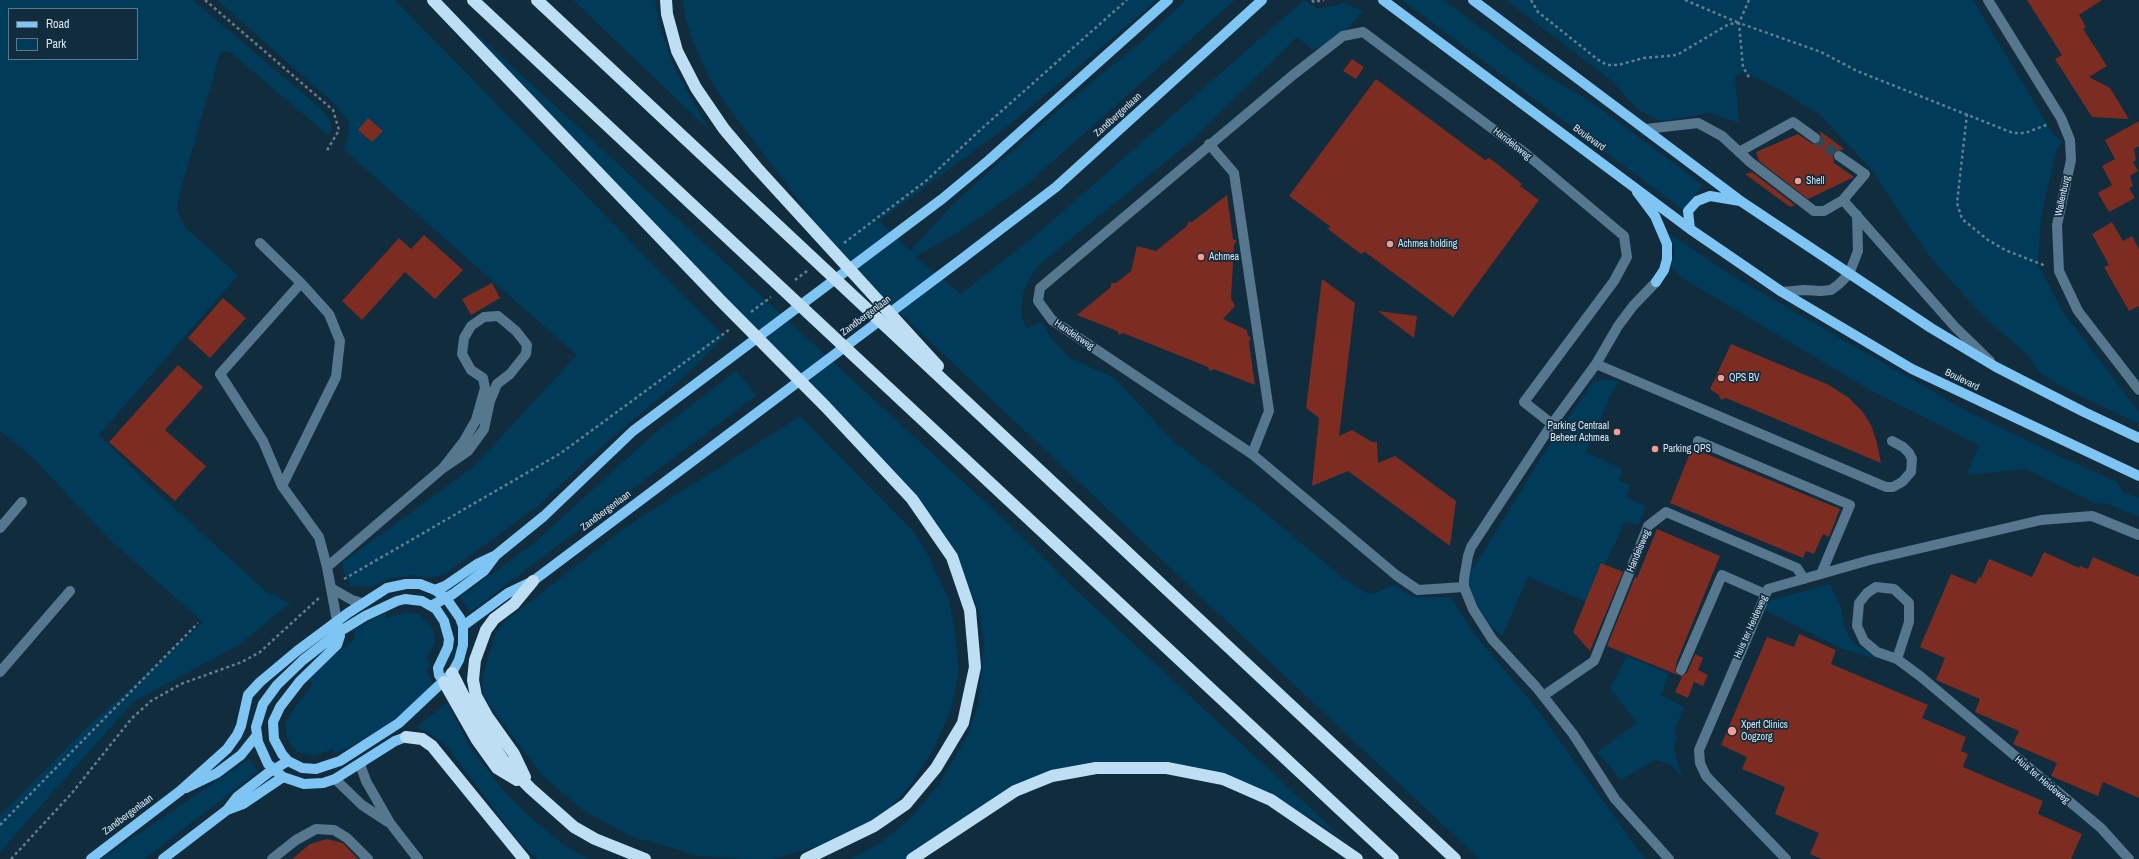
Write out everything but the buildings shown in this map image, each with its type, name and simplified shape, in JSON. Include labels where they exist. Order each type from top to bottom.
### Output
[{"type":"highway","points":[[433,0],[912,499],[952,557],[970,610],[975,667],[963,723],[936,768],[906,804],[874,826],[806,859]]},
{"type":"highway","points":[[473,0],[1393,859]]},
{"type":"highway","points":[[537,0],[1455,859]]},
{"type":"highway","points":[[666,0],[667,14],[677,51],[696,88],[724,129],[757,168],[1001,435]]},
{"type":"highway","points":[[530,788],[514,754],[487,716],[476,696],[473,680],[475,660],[486,630],[494,619],[514,604],[533,581]]},
{"type":"highway","points":[[452,673],[474,716],[503,760],[530,788],[574,826],[595,839],[645,859]]},
{"type":"highway","points":[[444,682],[477,740],[498,768],[530,788]]},
{"type":"highway","points":[[406,737],[422,739],[432,746],[524,859]]},
{"type":"highway","points":[[912,859],[1015,791],[1052,776],[1096,768],[1159,768],[1223,779],[1271,800],[1357,859]]},
{"type":"main road","points":[[435,590],[445,586],[477,564],[496,555],[544,516],[634,431],[907,226],[989,160],[1168,0]]},
{"type":"main road","name":"Zandbergenlaan","points":[[463,626],[508,593],[533,581],[1056,187],[1262,0]]},
{"type":"main road","name":"Boulevard","points":[[1383,0],[1690,229],[1782,292],[1912,369],[2139,476]]},
{"type":"main road","points":[[1473,0],[1742,202],[1931,328],[1996,367],[2139,438]]},
{"type":"main road","points":[[1630,183],[1655,216],[1666,244],[1667,259],[1664,270],[1656,282]]},
{"type":"main road","points":[[1690,229],[1688,211],[1697,201],[1710,196],[1742,202]]},
{"type":"main road","points":[[430,606],[446,598],[484,571],[496,555]]},
{"type":"main road","points":[[338,626],[339,640],[337,645],[300,681],[275,715],[273,722],[274,739],[282,754],[288,761],[302,768],[316,769],[332,764],[356,752],[399,723],[444,682],[460,660],[463,645],[463,626],[454,608],[446,598],[435,590],[420,584],[397,585],[362,603],[289,672],[271,692],[259,710],[256,727],[264,757],[273,770],[283,777],[304,784],[324,783],[335,779],[395,741],[406,737]]},
{"type":"main road","points":[[338,626],[365,616],[397,601],[413,599],[430,606],[440,614],[448,631],[448,647],[438,668],[439,675],[444,682]]},
{"type":"main road","name":"Zandbergenlaan","points":[[91,859],[180,791],[227,749],[233,742],[241,726],[245,702],[255,686],[338,626]]},
{"type":"main road","name":"Zandbergenlaan","points":[[180,791],[217,773],[240,755],[257,735]]},
{"type":"main road","points":[[356,752],[360,764]]},
{"type":"main road","points":[[163,859],[227,810],[237,797],[273,770],[288,761]]},
{"type":"main road","points":[[227,810],[243,804],[283,777]]},
{"type":"street","name":"Wallenburg","points":[[1988,0],[2061,118],[2070,140],[2071,160],[2057,225],[2059,271],[2078,311],[2139,390]]},
{"type":"street","name":"Handelsweg","points":[[1464,587],[1418,590],[1396,575],[1252,454],[1052,320],[1038,301],[1040,288],[1209,144],[1343,36],[1363,32],[1525,153],[1624,236],[1627,257],[1614,281],[1524,402],[1552,424]]},
{"type":"street","points":[[1739,152],[1793,122],[1815,138]]},
{"type":"street","points":[[1646,129],[1698,123],[1722,136],[1750,162],[1814,211],[1824,211],[1843,200],[1865,174],[1839,156]]},
{"type":"street","points":[[1209,144],[1234,173],[1269,411],[1252,454]]},
{"type":"street","points":[[1843,200],[1955,327],[1996,367]]},
{"type":"street","points":[[1782,292],[1831,290],[1849,274],[1858,252],[1857,215]]},
{"type":"street","points":[[260,243],[301,283],[329,314],[340,341],[336,377],[282,486]]},
{"type":"street","points":[[1656,282],[1637,301],[1622,321],[1596,364],[1552,424],[1471,547],[1468,556],[1464,587],[1473,609],[1492,639],[1543,696],[1586,751],[1599,775],[1615,799],[1668,859]]},
{"type":"street","points":[[301,283],[220,374],[263,441],[282,486],[319,537],[327,567],[338,626]]},
{"type":"street","points":[[327,567],[443,468],[468,451],[484,429],[490,401],[497,384],[510,374],[526,354],[527,345],[516,331],[498,316],[484,317],[471,326],[464,338],[462,354],[471,370],[482,378],[485,388],[476,420],[464,440],[443,468]]},
{"type":"street","points":[[1596,364],[1886,487],[1893,487],[1902,482],[1911,472],[1912,459],[1909,453],[1903,447],[1892,441]]},
{"type":"street","points":[[1698,441],[1850,506],[1821,574]]},
{"type":"street","points":[[0,528],[22,502]]},
{"type":"street","name":"Handelsweg","points":[[1543,696],[1594,661],[1648,526],[1666,512],[1797,568],[1804,579]]},
{"type":"street","name":"Huis ter Heideweg","points":[[1786,859],[1706,776],[1700,764],[1699,750],[1768,589],[1870,560],[2041,520],[2092,516],[2139,535]]},
{"type":"street","points":[[1680,670],[1722,574],[1765,594]]},
{"type":"street","points":[[331,588],[352,600],[362,603]]},
{"type":"street","name":"Huis ter Heideweg","points":[[1897,659],[1909,622],[1908,603],[1894,589],[1876,588],[1867,593],[1860,603],[1857,626],[1864,641],[1877,652],[1897,659],[2101,828],[2128,859]]},
{"type":"street","points":[[0,672],[70,591]]},
{"type":"street","points":[[360,764],[366,781],[390,823],[418,859]]},
{"type":"street","points":[[335,779],[362,805],[390,823]]},
{"type":"street","points":[[272,859],[296,840],[316,829],[334,830],[347,838],[368,859]]},
{"type":"path","points":[[205,0],[334,110],[339,130],[326,152]]},
{"type":"path","points":[[888,209],[927,180],[979,131],[1127,0]]},
{"type":"path","points":[[1312,0],[1314,2],[1324,0]]},
{"type":"path","points":[[1531,0],[1538,12],[1597,59],[1607,65],[1618,65],[1644,58],[1677,55],[1729,24],[1739,23]]},
{"type":"path","points":[[1685,0],[1739,23],[1821,52],[1857,71],[2013,133],[2025,133],[2061,118]]},
{"type":"path","points":[[1749,0],[1739,23],[1742,67],[1750,79]]},
{"type":"path","points":[[1967,114],[1957,203],[1962,219],[1988,240],[2005,250],[2059,271]]},
{"type":"path","points":[[0,825],[198,623]]},
{"type":"green space","points":[[0,0],[193,0],[319,107],[330,120],[332,129],[328,135],[230,52],[223,51],[220,54],[179,196],[177,211],[186,228],[238,275],[99,435],[148,484],[270,595],[274,594],[286,602],[292,601],[239,645],[133,702],[0,852],[0,816],[84,730],[203,622],[109,539],[32,457],[0,431]]},
{"type":"green space","points":[[217,0],[395,0],[724,337],[686,375],[605,444],[538,506],[445,574],[428,578],[413,575],[391,578],[371,587],[351,586],[343,570],[343,562],[473,467],[577,355],[344,150],[349,134],[348,121],[336,105]]},
{"type":"green space","points":[[426,0],[440,0],[1009,524],[1075,589],[1348,843],[1311,818],[1234,780],[1100,766],[1030,789],[919,859],[850,859],[881,842],[913,816],[941,781],[967,736],[978,705],[984,645],[979,612],[956,556],[935,521],[916,500]]},
{"type":"green space","points":[[573,0],[655,0],[661,30],[674,67],[709,130]]},
{"type":"green space","points":[[683,0],[1157,0],[1012,123],[879,221],[910,251],[955,202],[1064,105],[1142,41],[1186,0],[1235,0],[1026,185],[960,231],[915,257],[961,294],[1038,233],[1304,0],[1319,9],[1344,3],[1363,11],[1338,39],[1313,50],[1297,37],[1191,141],[1040,264],[1032,274],[1023,293],[1021,315],[1026,328],[1042,322],[1049,336],[1069,357],[1116,379],[1172,440],[1264,512],[1343,578],[1366,593],[1373,594],[1394,585],[1412,597],[1451,597],[1474,634],[1534,705],[1645,859],[1479,859],[836,253],[800,202],[727,106],[708,76],[685,18]]},
{"type":"green space","points":[[1402,0],[1443,0],[1539,71],[1593,103],[1703,185],[1683,210]]},
{"type":"green space","points":[[1506,0],[1973,0],[2055,137],[2063,141],[2057,149],[2041,216],[2038,264],[2061,309],[2139,412],[2139,424],[2074,393],[2041,374],[2029,356],[1985,318],[1934,262],[1872,170],[1820,115],[1760,79],[1743,73],[1735,76],[1739,123],[1710,113],[1661,121],[1637,109],[1612,81]]},
{"type":"green space","points":[[1669,233],[1733,276],[1961,408],[2059,456],[2117,482],[2123,492],[2139,498],[2139,517],[2105,503],[2097,504],[2026,469],[1966,475],[1979,445],[1870,390],[1684,279],[1671,267],[1675,249]]},
{"type":"green space","points":[[736,371],[757,395],[470,612],[460,597],[534,543],[656,432]]},
{"type":"green space","points":[[1606,379],[1619,382],[1611,395],[1586,452],[1623,469],[1619,480],[1631,485],[1626,497],[1646,506],[1638,525],[1625,522],[1587,602],[1528,577],[1502,637],[1488,622],[1479,608],[1466,580],[1541,458],[1593,382]]},
{"type":"green space","points":[[800,416],[913,531],[928,555],[949,600],[955,633],[959,672],[951,709],[935,746],[912,783],[889,809],[862,828],[836,841],[773,859],[747,859],[699,856],[630,836],[580,808],[542,775],[492,709],[483,695],[482,685],[483,674],[495,634],[504,622],[627,526]]},
{"type":"green space","points":[[1830,584],[1842,610],[1843,622],[1848,635],[1856,645],[1868,651],[1876,659],[1841,648],[1763,609],[1767,601]]},
{"type":"green space","points":[[407,612],[419,614],[432,627],[435,638],[434,645],[426,658],[431,663],[427,671],[433,685],[397,719],[362,741],[335,754],[333,749],[313,756],[298,752],[290,744],[287,738],[285,725],[290,714],[313,684],[309,680],[327,661],[354,640],[355,635],[353,630],[385,613],[387,618]]},
{"type":"green space","points":[[1627,656],[1669,674],[1661,695],[1684,707],[1674,731],[1677,738],[1674,746],[1678,765],[1683,778],[1671,765],[1655,760],[1621,780],[1597,752],[1637,723],[1610,688]]},
{"type":"green space","points":[[447,703],[470,747],[503,790],[529,816],[565,846],[589,859],[537,859],[522,845],[446,746],[429,733],[416,727]]},
{"type":"green space","points":[[249,759],[258,771],[145,859],[101,859]]},
{"type":"tunnel","points":[[1815,138],[1839,156]]},
{"type":"place","name":"Shell","points":[[1798,181]]},
{"type":"place","name":"Achmea holding","points":[[1390,244]]},
{"type":"place","name":"Achmea","points":[[1201,257]]},
{"type":"place","name":"QPS BV","points":[[1721,378]]},
{"type":"place","name":"Parking Centraal Beheer Achmea","points":[[1617,432]]},
{"type":"place","name":"Parking QPS","points":[[1655,449]]},
{"type":"place","name":"Xpert Clinics Oogzorg","points":[[1732,731]]}]
